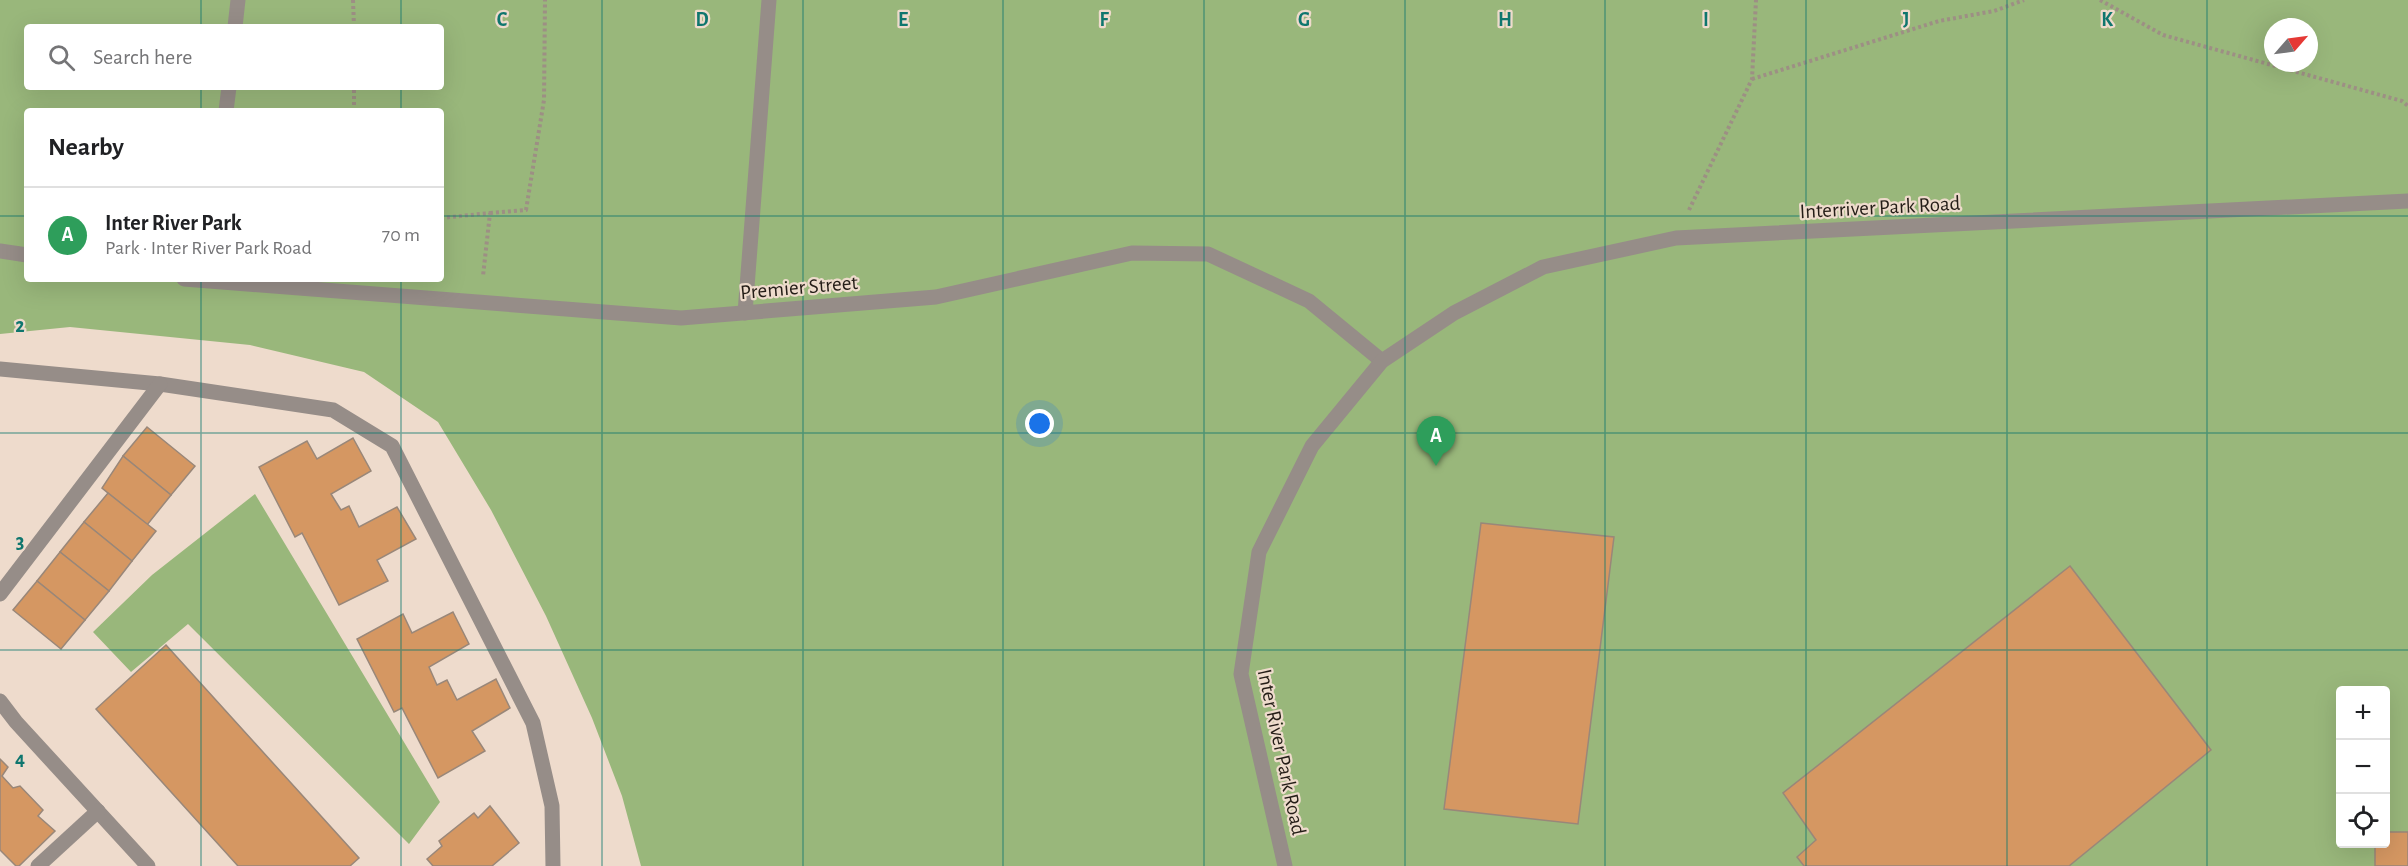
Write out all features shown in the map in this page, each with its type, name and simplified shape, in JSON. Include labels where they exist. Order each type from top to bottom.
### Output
[{"type":"street","points":[[235,24],[238,0]]},
{"type":"street","points":[[745,313],[769,0]]},
{"type":"street","points":[[226,108],[229,90]]},
{"type":"street","name":"Interriver Park Road","points":[[1382,361],[1454,313],[1543,267],[1676,238],[2408,201]]},
{"type":"street","points":[[0,251],[24,255]]},
{"type":"street","name":"Premier Street","points":[[218,282],[681,318],[936,297],[1132,253],[1208,254],[1309,301],[1382,361]]},
{"type":"street","name":"Inter River Park Road","points":[[1285,866],[1241,674],[1259,552],[1312,446],[1382,361]]},
{"type":"street","points":[[0,369],[160,384],[333,410],[392,446],[533,723],[552,806],[554,866]]},
{"type":"street","points":[[0,594],[160,384]]},
{"type":"street","points":[[0,701],[16,722],[148,866]]},
{"type":"street","points":[[38,866],[98,811]]},
{"type":"path","points":[[354,0],[354,24]]},
{"type":"path","points":[[444,218],[526,210],[544,100],[545,0]]},
{"type":"path","points":[[1676,238],[1752,79],[1756,0]]},
{"type":"path","points":[[1752,79],[1939,21],[1994,11],[2024,0]]},
{"type":"path","points":[[2100,0],[2163,35],[2402,101],[2408,106]]},
{"type":"path","points":[[354,90],[354,108]]},
{"type":"path","points":[[480,302],[490,213]]},
{"type":"green space","points":[[0,0],[2408,0],[2408,866],[641,866],[622,796],[592,718],[546,616],[491,510],[438,422],[364,372],[250,345],[70,327],[0,334]]},
{"type":"green space","points":[[255,494],[440,802],[409,844],[188,624],[131,672],[93,632],[152,575]]},
{"type":"building","points":[[147,427],[195,466],[171,495],[123,456]]},
{"type":"building","points":[[353,438],[371,471],[331,494],[341,510],[349,506],[359,527],[397,507],[416,539],[377,560],[388,581],[339,605],[302,533],[295,537],[259,467],[307,441],[317,459]]},
{"type":"building","points":[[123,456],[171,495],[147,525],[102,488]]},
{"type":"building","points":[[108,493],[156,531],[132,561],[84,522]]},
{"type":"building","points":[[84,522],[132,561],[109,591],[60,552]]},
{"type":"building","points":[[1481,523],[1614,537],[1578,824],[1444,809]]},
{"type":"building","points":[[60,552],[109,591],[85,620],[37,581]]},
{"type":"building","points":[[2070,566],[2211,750],[2069,866],[1804,866],[1797,857],[1816,840],[1783,793]]},
{"type":"building","points":[[37,581],[85,620],[61,649],[13,610]]},
{"type":"building","points":[[453,612],[469,644],[429,667],[437,685],[447,680],[457,700],[496,679],[510,708],[472,731],[485,751],[438,778],[402,708],[394,712],[357,639],[403,614],[412,633]]},
{"type":"building","points":[[166,645],[359,858],[350,866],[238,866],[96,709]]},
{"type":"building","points":[[0,759],[8,767],[2,776],[13,788],[20,786],[43,810],[38,816],[55,831],[19,866],[16,866],[0,850]]},
{"type":"building","points":[[490,806],[519,843],[492,866],[433,866],[427,859],[442,846],[439,841],[474,813],[478,818]]},
{"type":"building","points":[[2390,832],[2408,832],[2408,866],[2375,866],[2375,848],[2390,848]]},
{"type":"place","name":"Inter River Park","points":[[1436,466]]}]
